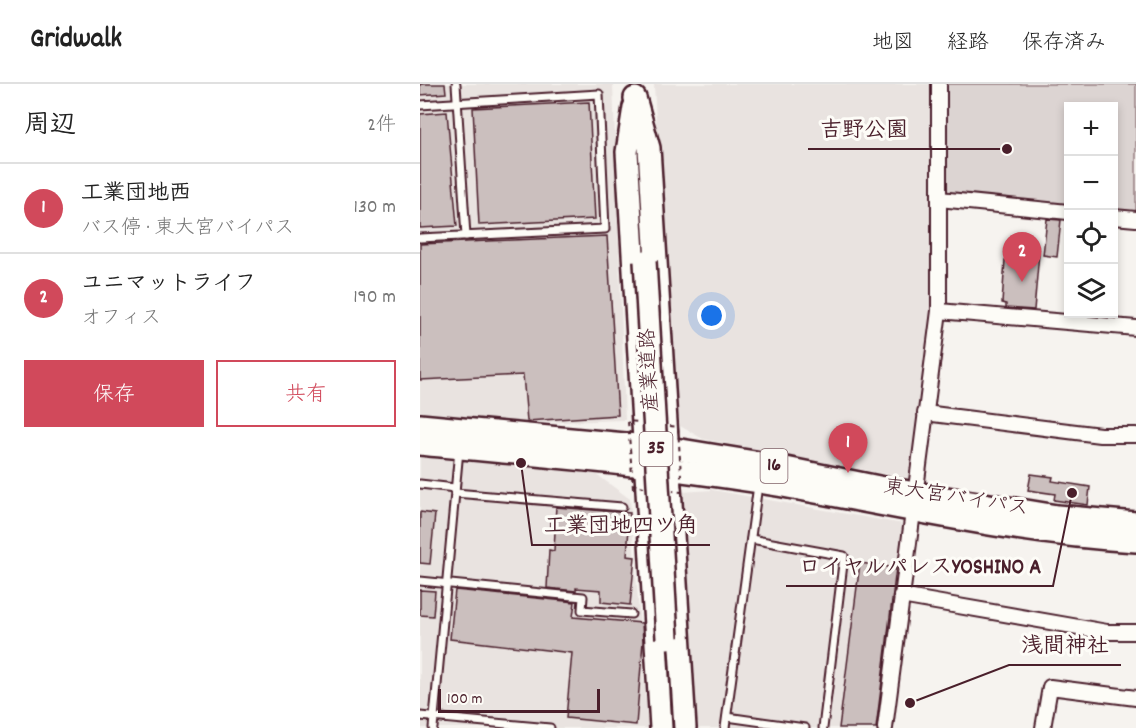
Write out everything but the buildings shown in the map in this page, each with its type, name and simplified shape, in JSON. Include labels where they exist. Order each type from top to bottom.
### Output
[{"type":"main road","name":"産業道路","points":[[635,91],[673,728]]},
{"type":"main road","name":"35","points":[[635,91],[627,152],[661,728]]},
{"type":"main road","name":"35","points":[[635,91],[649,148],[685,728]]},
{"type":"main road","name":"東大宮バイパス","points":[[420,425],[669,448],[1054,534],[1136,541]]},
{"type":"main road","name":"東大宮バイパス","points":[[420,444],[645,467],[914,501],[1136,523]]},
{"type":"street","points":[[885,728],[939,311],[939,84]]},
{"type":"street","points":[[939,199],[1064,212]]},
{"type":"street","points":[[1118,217],[1136,219]]},
{"type":"street","points":[[939,311],[1136,328]]},
{"type":"street","points":[[924,413],[1100,435],[1136,435]]},
{"type":"street","points":[[901,596],[1107,632],[1136,632]]},
{"type":"street","points":[[1043,728],[1050,687],[1136,698]]},
{"type":"lane","points":[[456,84],[465,236]]},
{"type":"lane","points":[[420,105],[599,94],[605,229],[420,238]]},
{"type":"lane","points":[[433,728],[459,448]]},
{"type":"lane","points":[[725,728],[759,482]]},
{"type":"lane","points":[[420,484],[455,490],[622,507]]},
{"type":"lane","points":[[751,539],[844,556],[823,728]]},
{"type":"lane","points":[[420,581],[583,597],[582,610],[631,614]]},
{"type":"lane","points":[[420,716],[550,728]]},
{"type":"lane","points":[[727,717],[805,728]]},
{"type":"path","points":[[628,421],[633,489]]},
{"type":"path","points":[[678,427],[682,492]]},
{"type":"shaded area","points":[[420,84],[613,84],[625,420],[502,424],[420,415]]},
{"type":"shaded area","points":[[654,84],[936,84],[933,310],[911,479],[703,439],[680,426],[668,347]]},
{"type":"shaded area","points":[[946,84],[1136,84],[1136,214],[1118,212],[1118,102],[1064,102],[1064,208],[948,196],[945,192]]},
{"type":"shaded area","points":[[420,457],[596,474],[630,499],[648,728],[420,728]]},
{"type":"shaded area","points":[[713,490],[903,524],[879,728],[692,728],[681,492]]},
{"type":"place","name":"吉野公園","points":[[1007,149]]},
{"type":"place","name":"ユニマットライフ","points":[[1022,282]]},
{"type":"place","name":"工業団地四ツ角","points":[[521,463]]},
{"type":"place","name":"工業団地西","points":[[848,473]]},
{"type":"place","name":"ロイヤルパレスYOSHINO A","points":[[1072,493]]},
{"type":"place","name":"浅間神社","points":[[910,703]]}]
